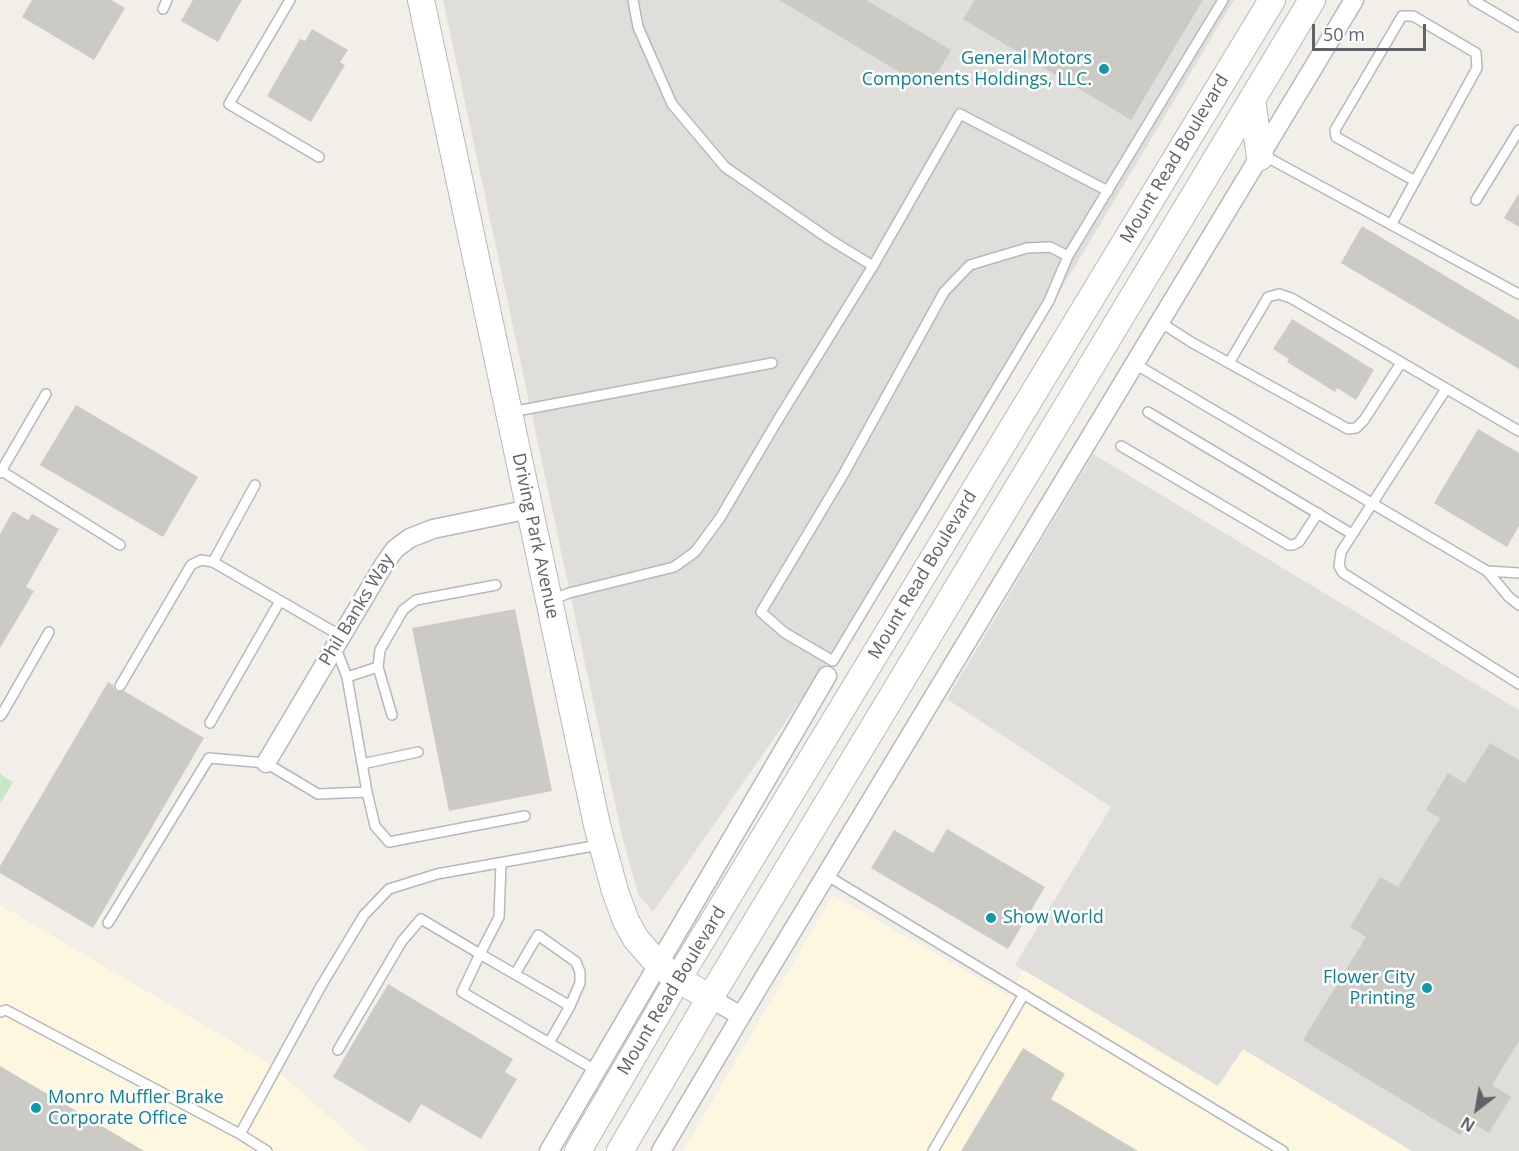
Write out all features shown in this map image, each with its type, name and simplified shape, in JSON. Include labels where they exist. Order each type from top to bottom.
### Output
[{"type":"main road","name":"Driving Park Avenue","points":[[421,0],[549,601],[602,844],[615,891],[626,921],[636,939],[658,964],[710,998]]},
{"type":"main road","name":"Mount Read Boulevard","points":[[578,1151],[678,979],[1272,0]]},
{"type":"main road","name":"Mount Read Boulevard","points":[[620,1151],[1312,0]]},
{"type":"main road","points":[[1252,99],[1261,155]]},
{"type":"street","points":[[661,1151],[1354,0]]},
{"type":"street","name":"Phil Banks Way","points":[[266,763],[395,549],[410,538],[433,530],[530,509]]},
{"type":"street","name":"Mount Read Boulevard","points":[[549,1151],[830,669]]},
{"type":"street","name":"Driving Park Avenue","points":[[710,998],[741,1016]]},
{"type":"lane","points":[[290,0],[229,104],[319,157]]},
{"type":"lane","points":[[633,0],[638,27],[672,104],[725,167],[873,266]]},
{"type":"lane","points":[[1068,256],[1050,247],[1027,248],[970,265],[944,292],[843,475],[760,612],[830,669],[1049,301],[1068,256],[1222,0]]},
{"type":"lane","points":[[1474,0],[1519,27]]},
{"type":"lane","points":[[1391,225],[1477,68],[1476,53],[1413,16],[1402,16],[1335,130],[1336,137],[1415,181]]},
{"type":"lane","points":[[549,601],[569,593],[674,567],[694,552],[720,518],[873,266],[960,114],[1108,191]]},
{"type":"lane","points":[[1476,200],[1519,130]]},
{"type":"lane","points":[[1261,155],[1519,294]]},
{"type":"lane","points":[[1229,363],[1268,297],[1279,294],[1291,298],[1519,431]]},
{"type":"lane","points":[[1161,322],[1191,342],[1348,429],[1356,428],[1364,420],[1401,363]]},
{"type":"lane","points":[[509,412],[772,363]]},
{"type":"lane","points":[[1135,364],[1487,571],[1519,605]]},
{"type":"lane","points":[[1446,389],[1341,552],[1339,566],[1342,573],[1519,684]]},
{"type":"lane","points":[[46,394],[0,471],[120,544]]},
{"type":"lane","points":[[1148,412],[1353,534]]},
{"type":"lane","points":[[1121,446],[1289,545],[1293,546],[1299,542],[1318,513]]},
{"type":"lane","points":[[213,562],[255,485]]},
{"type":"lane","points":[[120,686],[191,565],[201,560],[213,562],[280,601],[338,641],[375,826],[389,842],[525,816]]},
{"type":"lane","points":[[1487,571],[1519,573]]},
{"type":"lane","points":[[392,716],[378,667],[380,650],[403,610],[416,600],[496,585]]},
{"type":"lane","points":[[210,723],[280,601]]},
{"type":"lane","points":[[0,716],[49,632]]},
{"type":"lane","points":[[347,677],[378,667]]},
{"type":"lane","points":[[362,764],[418,752]]},
{"type":"lane","points":[[108,923],[209,758],[266,763],[318,794],[367,792]]},
{"type":"lane","points":[[240,1134],[321,986],[364,915],[389,889],[437,874],[602,844]]},
{"type":"lane","points":[[501,863],[499,917],[462,992],[597,1071]]},
{"type":"lane","points":[[826,875],[1283,1151]]},
{"type":"lane","points":[[338,1050],[402,941],[421,920],[570,1006]]},
{"type":"lane","points":[[515,974],[538,935],[576,962],[580,972],[580,983],[549,1043]]},
{"type":"lane","points":[[933,1151],[1024,994]]},
{"type":"lane","points":[[0,1012],[6,1010],[240,1134],[267,1151]]},
{"type":"shaded area","points":[[443,0],[1234,0],[908,546],[653,912],[638,894],[622,836]]},
{"type":"shaded area","points":[[1093,454],[1519,710],[1519,1151],[1412,1151],[1243,1049],[1218,1086],[1015,965],[1111,807],[947,699]]},
{"type":"shaded area","points":[[833,895],[1008,995],[1024,970],[1218,1086],[1243,1049],[1412,1151],[683,1151]]},
{"type":"shaded area","points":[[0,905],[270,1064],[368,1151],[0,1151]]},
{"type":"green space","points":[[0,774],[13,782],[0,804]]},
{"type":"building","points":[[32,0],[111,0],[125,8],[94,60],[22,17]]},
{"type":"building","points":[[193,0],[242,0],[218,42],[181,21]]},
{"type":"building","points":[[779,0],[866,0],[951,50],[928,89]]},
{"type":"building","name":"General Motors Components Holdings, LLC.","points":[[975,0],[1203,0],[1131,120],[963,19]]},
{"type":"building","points":[[312,29],[348,50],[340,62],[345,65],[311,122],[267,96],[300,39],[305,41]]},
{"type":"building","points":[[1519,193],[1519,227],[1504,218]]},
{"type":"building","points":[[1362,226],[1519,320],[1519,369],[1341,263]]},
{"type":"building","points":[[1292,319],[1374,370],[1356,400],[1337,388],[1335,392],[1287,362],[1289,359],[1273,349]]},
{"type":"building","points":[[76,405],[198,477],[163,537],[40,465]]},
{"type":"building","points":[[1478,429],[1519,453],[1519,526],[1507,547],[1434,503]]},
{"type":"building","points":[[13,511],[28,520],[32,514],[59,529],[26,587],[34,591],[0,648],[0,534]]},
{"type":"building","points":[[515,609],[552,791],[449,811],[412,628]]},
{"type":"building","points":[[108,682],[117,692],[124,691],[204,738],[93,928],[0,873],[0,866]]},
{"type":"building","name":"Flower City Printing","points":[[1490,743],[1519,760],[1519,1041],[1492,1085],[1511,1097],[1489,1133],[1469,1121],[1460,1135],[1303,1040],[1366,937],[1350,927],[1380,877],[1398,887],[1440,818],[1426,810],[1448,773],[1465,783]]},
{"type":"building","name":"Show World","points":[[947,829],[1045,887],[1008,949],[871,868],[894,830],[933,853]]},
{"type":"building","points":[[388,984],[513,1059],[505,1072],[517,1079],[481,1139],[421,1104],[410,1123],[333,1077]]},
{"type":"building","points":[[1023,1048],[1065,1074],[1051,1099],[1138,1151],[961,1151]]},
{"type":"building","name":"Monro Muffler Brake Corporate Office","points":[[0,1066],[144,1151],[0,1151]]},
{"type":"place","name":"General Motors Components Holdings, LLC.","points":[[1104,69]]},
{"type":"place","name":"Show World","points":[[991,918]]},
{"type":"place","name":"Flower City Printing","points":[[1427,988]]},
{"type":"place","name":"Monro Muffler Brake Corporate Office","points":[[36,1108]]}]
